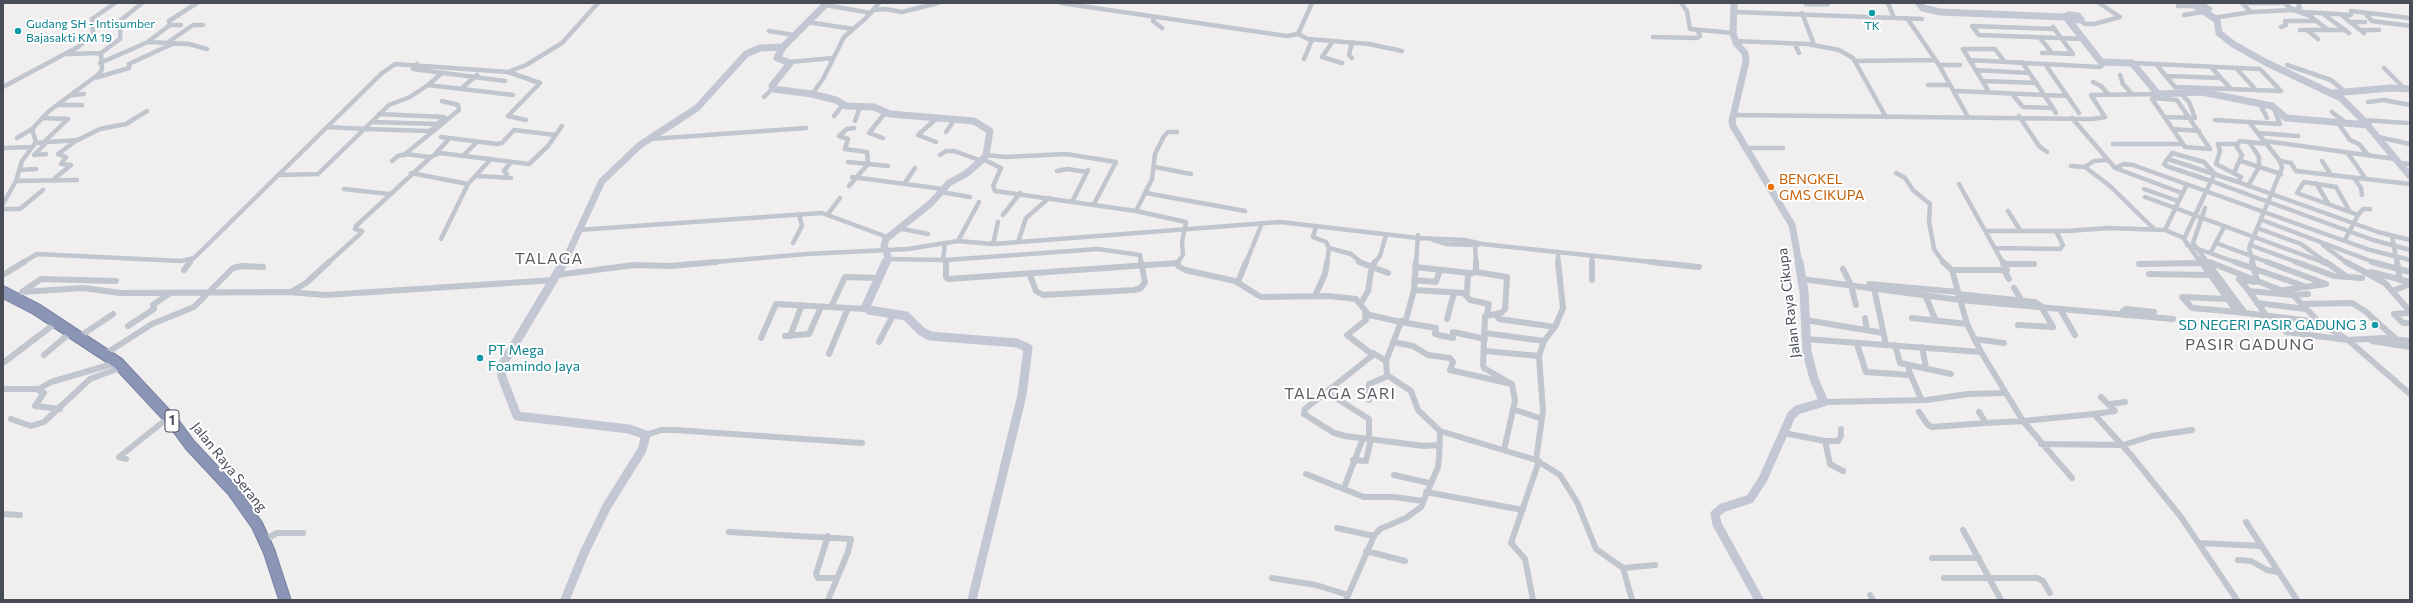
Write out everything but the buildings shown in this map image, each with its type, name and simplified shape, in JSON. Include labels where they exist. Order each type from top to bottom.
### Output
[{"type":"highway","name":"Jalan Raya Serang","points":[[3,292],[18,294],[120,365],[233,491],[257,525],[264,540],[285,600]]},
{"type":"street","points":[[3,87],[66,54],[92,35],[92,19],[115,3]]},
{"type":"street","points":[[66,54],[101,53],[120,39],[122,18],[142,3]]},
{"type":"street","points":[[170,25],[169,22],[172,18],[197,3]]},
{"type":"street","points":[[508,72],[526,65],[562,43],[598,3]]},
{"type":"street","points":[[812,94],[823,79],[838,46],[879,3]]},
{"type":"street","points":[[833,58],[789,62],[777,58],[783,47],[826,4],[872,11],[885,9],[902,12],[938,3]]},
{"type":"street","points":[[1062,3],[1278,36],[1298,34],[1312,40],[1352,42],[1402,51]]},
{"type":"street","points":[[1298,34],[1312,3]]},
{"type":"street","points":[[1681,3],[1687,11],[1690,29],[1698,31],[1733,33]]},
{"type":"street","name":"Jalan Raya Cikupa","points":[[1734,3],[1733,33],[1735,41],[1744,53],[1746,61],[1733,115],[1733,126],[1744,148],[1792,225],[1802,277],[1806,320],[1805,339],[1810,367],[1824,402]]},
{"type":"street","points":[[1807,3],[1827,3]]},
{"type":"street","points":[[1888,3],[1894,18]]},
{"type":"street","points":[[1919,3],[1923,8],[1940,12],[2068,18],[2080,20],[2085,24],[2094,24],[2120,18],[2099,3]]},
{"type":"street","points":[[2252,12],[2242,3],[2280,3]]},
{"type":"street","points":[[2276,3],[2285,10]]},
{"type":"street","points":[[2284,3],[2316,21],[2328,30]]},
{"type":"street","points":[[2297,11],[2300,8],[2298,3]]},
{"type":"street","points":[[2178,6],[2197,7],[2218,21],[2219,33],[2233,44],[2250,54],[2334,93],[2366,122],[2410,176]]},
{"type":"street","points":[[2184,15],[2197,7]]},
{"type":"street","points":[[2213,18],[2252,12],[2285,10],[2340,14],[2365,13],[2410,18]]},
{"type":"street","points":[[1734,12],[1922,19]]},
{"type":"street","points":[[2322,13],[2349,33]]},
{"type":"street","points":[[2365,13],[2371,21],[2409,26]]},
{"type":"street","points":[[1802,14],[1813,42],[1811,45]]},
{"type":"street","points":[[2340,14],[2362,32],[2379,30]]},
{"type":"street","points":[[1154,17],[1153,21],[1162,28]]},
{"type":"street","points":[[2398,17],[2409,26]]},
{"type":"street","points":[[1907,18],[1939,65],[1968,117]]},
{"type":"street","points":[[2068,18],[2104,63]]},
{"type":"street","points":[[2281,27],[2286,25],[2285,21],[2316,21]]},
{"type":"street","points":[[807,22],[853,29]]},
{"type":"street","points":[[2351,22],[2365,22]]},
{"type":"street","points":[[120,28],[137,24]]},
{"type":"street","points":[[100,63],[148,42],[170,25],[181,25]]},
{"type":"street","points":[[166,43],[193,25],[203,25]]},
{"type":"street","points":[[2042,53],[2073,54],[2061,39],[2053,27],[1972,26],[1979,35],[2061,39],[2086,40]]},
{"type":"street","points":[[2300,30],[2344,30]]},
{"type":"street","points":[[2307,30],[2318,39]]},
{"type":"street","points":[[769,31],[794,35]]},
{"type":"street","points":[[1653,37],[1698,38],[1700,36],[1698,31]]},
{"type":"street","points":[[2040,38],[2052,53]]},
{"type":"street","points":[[1304,59],[1312,40]]},
{"type":"street","points":[[1333,41],[1322,57],[1342,63]]},
{"type":"street","points":[[1735,41],[1811,45],[1839,50],[1855,61],[1886,117]]},
{"type":"street","points":[[148,42],[189,44],[207,49]]},
{"type":"street","points":[[1352,42],[1349,54],[1352,58]]},
{"type":"street","points":[[95,78],[129,68],[130,64],[172,44]]},
{"type":"street","points":[[1795,44],[1799,53]]},
{"type":"street","points":[[646,436],[641,432],[629,429],[522,418],[514,412],[500,370],[501,366],[556,278],[602,181],[626,157],[648,139],[697,108],[747,53],[760,48],[783,47]]},
{"type":"street","points":[[1989,92],[1963,48],[1996,50],[2004,61]]},
{"type":"street","points":[[17,138],[32,130],[42,118],[95,78],[102,69],[100,63],[101,53]]},
{"type":"street","points":[[1855,61],[1935,60]]},
{"type":"street","points":[[1969,60],[2100,67],[2104,63],[2132,63],[2210,66],[2261,70],[2282,91],[2176,87],[2156,64]]},
{"type":"street","points":[[764,97],[772,89],[772,86],[789,62]]},
{"type":"street","points":[[2022,62],[2056,113]]},
{"type":"street","points":[[184,270],[190,260],[389,67],[401,63],[481,71],[508,72],[540,84],[508,116],[526,120]]},
{"type":"street","points":[[2132,63],[2159,96]]},
{"type":"street","points":[[417,64],[413,69],[505,81]]},
{"type":"street","points":[[2045,64],[2079,113]]},
{"type":"street","points":[[1939,65],[1960,65]]},
{"type":"street","points":[[2287,65],[2331,81],[2344,91]]},
{"type":"street","points":[[2210,66],[2231,89]]},
{"type":"street","points":[[279,175],[318,174],[389,104],[407,99],[428,85],[449,68]]},
{"type":"street","points":[[2236,68],[2256,90]]},
{"type":"street","points":[[2384,68],[2407,89]]},
{"type":"street","points":[[1975,70],[2029,73]]},
{"type":"street","points":[[462,88],[481,71]]},
{"type":"street","points":[[2120,75],[2123,84],[2132,94]]},
{"type":"street","points":[[2166,76],[2221,78]]},
{"type":"street","points":[[1983,82],[2037,83]]},
{"type":"street","points":[[2093,82],[2101,86],[2108,94]]},
{"type":"street","points":[[1928,84],[1950,85]]},
{"type":"street","points":[[428,85],[514,95]]},
{"type":"street","points":[[2334,93],[2344,91],[2373,92],[2391,88],[2407,89]]},
{"type":"street","points":[[772,89],[812,94],[836,100],[842,106],[874,107],[885,113],[977,122],[989,128],[984,158],[942,191],[931,203],[887,237],[884,242],[887,259],[866,308]]},
{"type":"street","points":[[1957,91],[2067,96]]},
{"type":"street","points":[[1733,115],[1886,117],[2019,116],[2104,118],[2105,115],[2091,95],[2132,94],[2159,96],[2177,100],[2199,131],[2199,135],[2210,148],[2209,150],[2191,149],[2183,144],[2152,99],[2159,96],[2202,92],[2272,106],[2282,117],[2346,123],[2407,123]]},
{"type":"street","points":[[2373,92],[2384,100]]},
{"type":"street","points":[[72,95],[84,94]]},
{"type":"street","points":[[2012,94],[2023,107],[2053,108]]},
{"type":"street","points":[[2165,117],[2190,119],[2196,116],[2189,102],[2181,94]]},
{"type":"street","points":[[2368,102],[2384,100],[2410,105]]},
{"type":"street","points":[[392,161],[404,155],[459,110],[458,105],[442,101]]},
{"type":"street","points":[[2260,104],[2267,118]]},
{"type":"street","points":[[59,105],[82,105]]},
{"type":"street","points":[[834,116],[842,106]]},
{"type":"street","points":[[855,121],[860,107]]},
{"type":"street","points":[[53,179],[71,165],[61,164],[66,157],[58,154],[78,140],[100,129],[126,124],[147,111]]},
{"type":"street","points":[[2332,112],[2346,123]]},
{"type":"street","points":[[883,138],[869,133],[885,113]]},
{"type":"street","points":[[327,127],[428,131],[438,124],[444,117],[379,114]]},
{"type":"street","points":[[2019,116],[2039,146],[2047,152]]},
{"type":"street","points":[[2215,120],[2280,124],[2282,117]]},
{"type":"street","points":[[42,118],[68,119],[34,154],[41,156],[46,154]]},
{"type":"street","points":[[936,142],[918,134],[938,118]]},
{"type":"street","points":[[2072,118],[2106,160],[2115,168],[2182,193]]},
{"type":"street","points":[[946,132],[955,119]]},
{"type":"street","points":[[372,122],[438,124]]},
{"type":"street","points":[[2249,122],[2280,161],[2282,168],[2270,202],[2250,245],[2250,256],[2255,268],[2257,280]]},
{"type":"street","points":[[2338,122],[2350,140],[2358,143],[2368,155]]},
{"type":"street","points":[[435,154],[529,164],[548,146],[562,126]]},
{"type":"street","points":[[648,139],[806,128]]},
{"type":"street","points":[[849,186],[868,164],[867,152],[845,149],[848,139],[839,136],[847,129],[854,128]]},
{"type":"street","points":[[2173,129],[2199,131]]},
{"type":"street","points":[[3,204],[16,181],[22,161],[34,145],[32,130]]},
{"type":"street","points":[[441,137],[476,143],[500,144],[514,130],[555,135]]},
{"type":"street","points":[[1136,211],[1146,193],[1155,167],[1156,154],[1164,136],[1168,132],[1177,132]]},
{"type":"street","points":[[2258,133],[2298,136]]},
{"type":"street","points":[[2378,137],[2410,144]]},
{"type":"street","points":[[291,292],[306,283],[361,233],[362,231],[355,227],[411,173],[435,154],[449,139]]},
{"type":"street","points":[[3,148],[34,145],[46,142],[78,140]]},
{"type":"street","points":[[2238,182],[2241,178],[2216,164],[2220,151],[2217,144],[2239,144],[2238,141],[2266,143],[2368,155],[2410,164]]},
{"type":"street","points":[[463,156],[476,143]]},
{"type":"street","points":[[2248,186],[2259,167],[2259,158],[2250,143]]},
{"type":"street","points":[[2113,144],[2183,144]]},
{"type":"street","points":[[2234,174],[2241,161],[2242,155],[2235,144]]},
{"type":"street","points":[[1744,148],[1784,148]]},
{"type":"street","points":[[940,155],[946,151],[954,151],[984,158],[1066,154],[1116,162],[1094,204]]},
{"type":"street","points":[[2347,152],[2366,179]]},
{"type":"street","points":[[2215,174],[2204,162],[2174,153],[2172,153],[2164,164],[2166,166],[2392,246],[2410,250]]},
{"type":"street","points":[[404,155],[429,158]]},
{"type":"street","points":[[945,243],[946,277],[948,279],[1030,275],[1142,266],[1177,262],[1184,255],[1182,242],[1186,222],[1136,211],[1072,200],[994,190],[993,186],[1001,168],[984,158]]},
{"type":"street","points":[[2168,159],[2294,201],[2392,236],[2410,240]]},
{"type":"street","points":[[440,239],[468,184],[477,176],[490,160]]},
{"type":"street","points":[[2071,166],[2085,166],[2094,161],[2106,160]]},
{"type":"street","points":[[2241,161],[2281,174]]},
{"type":"street","points":[[2280,161],[2291,164],[2296,171],[2410,184]]},
{"type":"street","points":[[2322,161],[2331,175]]},
{"type":"street","points":[[504,178],[507,174],[504,171],[511,162]]},
{"type":"street","points":[[848,162],[888,166]]},
{"type":"street","points":[[2115,168],[2124,164],[2133,165],[2345,240],[2410,260]]},
{"type":"street","points":[[2085,166],[2110,186],[2154,229]]},
{"type":"street","points":[[1155,167],[1191,174]]},
{"type":"street","points":[[904,184],[915,168]]},
{"type":"street","points":[[19,170],[36,169]]},
{"type":"street","points":[[1057,171],[1067,169],[1087,171],[1072,200]]},
{"type":"street","points":[[1896,172],[1905,178],[1913,190],[1930,204],[1929,222],[1934,249],[1938,257],[1952,270],[1967,324],[1981,352],[2004,388],[2004,393],[2041,444],[2072,478]]},
{"type":"street","points":[[411,173],[468,184]]},
{"type":"street","points":[[2184,238],[2215,174]]},
{"type":"street","points":[[477,176],[512,178]]},
{"type":"street","points":[[855,178],[904,184],[970,197]]},
{"type":"street","points":[[2354,178],[2361,188],[2362,195]]},
{"type":"street","points":[[16,181],[53,179],[77,180]]},
{"type":"street","points":[[2294,201],[2304,182],[2336,186],[2350,212]]},
{"type":"street","points":[[2316,183],[2328,203]]},
{"type":"street","points":[[1959,184],[2007,270],[2004,272]]},
{"type":"street","points":[[2165,230],[2187,184]]},
{"type":"street","points":[[2144,189],[2178,201]]},
{"type":"street","points":[[3,209],[20,209],[43,190]]},
{"type":"street","points":[[344,190],[389,194]]},
{"type":"street","points":[[1003,215],[1020,193]]},
{"type":"street","points":[[1146,193],[1245,211]]},
{"type":"street","points":[[2297,193],[2358,215]]},
{"type":"street","points":[[2145,197],[2331,266]]},
{"type":"street","points":[[828,214],[840,198]]},
{"type":"street","points":[[1018,242],[1026,218],[1040,208],[1049,198]]},
{"type":"street","points":[[958,241],[979,202]]},
{"type":"street","points":[[2205,208],[2192,240],[2210,275],[2237,312]]},
{"type":"street","points":[[2345,240],[2358,215],[2363,209],[2370,209]]},
{"type":"street","points":[[2008,211],[2020,230]]},
{"type":"street","points":[[578,230],[799,214],[828,214],[887,237]]},
{"type":"street","points":[[794,243],[802,226],[799,214]]},
{"type":"street","points":[[2262,220],[2372,262],[2410,272]]},
{"type":"street","points":[[993,244],[998,222]]},
{"type":"street","points":[[1238,282],[1262,223]]},
{"type":"street","points":[[18,294],[83,288],[121,293],[291,292],[326,295],[556,278],[634,265],[651,264],[670,266],[886,249],[930,247],[958,241],[993,244],[1262,223],[1289,223],[1386,235],[1418,236],[1447,244],[1482,244]]},
{"type":"street","points":[[1315,296],[1325,274],[1329,248],[1326,242],[1313,237],[1316,227]]},
{"type":"street","points":[[2211,252],[2224,227]]},
{"type":"street","points":[[897,228],[928,234]]},
{"type":"street","points":[[1986,231],[2056,231],[2108,228],[2165,230],[2184,238],[2187,245],[2245,313]]},
{"type":"street","points":[[2257,228],[2301,244],[2348,277]]},
{"type":"street","points":[[1995,248],[2060,249],[2062,245],[2056,231]]},
{"type":"street","points":[[1361,303],[1368,290],[1372,266],[1380,256],[1386,235]]},
{"type":"street","points":[[1418,236],[1414,290],[1406,320],[1401,322],[1386,361],[1388,376],[1411,391],[1418,410],[1440,431],[1538,461],[1554,471],[1568,485],[1596,549],[1623,568],[1628,580],[1632,600]]},
{"type":"street","points":[[2392,236],[2392,246],[2400,280]]},
{"type":"street","points":[[1429,239],[1465,240],[1482,244],[1699,266]]},
{"type":"street","points":[[2318,241],[2340,258],[2385,283],[2409,311],[2394,315],[2403,323],[2410,323]]},
{"type":"street","points":[[2216,243],[2326,284],[2284,290]]},
{"type":"street","points":[[1475,245],[1476,272]]},
{"type":"street","points":[[2187,245],[2211,252],[2306,287]]},
{"type":"street","points":[[2250,245],[2334,276],[2362,278]]},
{"type":"street","points":[[887,259],[945,260],[1093,248],[1137,253],[1140,256],[1144,285],[1141,288],[1114,292],[1043,295],[1036,291],[1030,275]]},
{"type":"street","points":[[1329,248],[1351,254],[1356,261],[1388,273]]},
{"type":"street","points":[[1532,600],[1525,559],[1511,543],[1538,461],[1543,396],[1539,356],[1544,341],[1555,327],[1563,308],[1558,252]]},
{"type":"street","points":[[3,274],[37,254],[190,260]]},
{"type":"street","points":[[1592,256],[1592,280]]},
{"type":"street","points":[[2139,264],[2201,260],[2284,290],[2293,295],[2320,322],[2348,340],[2409,392]]},
{"type":"street","points":[[1177,262],[1178,266],[1185,270],[1238,282],[1261,298],[1315,296],[1354,298],[1361,303],[1368,314],[1365,314],[1366,320],[1346,334],[1386,361]]},
{"type":"street","points":[[2003,264],[2034,264]]},
{"type":"street","points":[[105,354],[152,324],[194,307],[206,293],[238,266],[263,267]]},
{"type":"street","points":[[1415,267],[1469,273],[1476,272],[1507,277],[1506,307],[1502,314],[1487,314]]},
{"type":"street","points":[[1844,269],[1851,284],[1856,305]]},
{"type":"street","points":[[1414,280],[1436,282],[1440,270]]},
{"type":"street","points":[[1952,270],[2004,272],[2010,279]]},
{"type":"street","points":[[2361,270],[2410,283]]},
{"type":"street","points":[[1464,294],[1468,292],[1469,273]]},
{"type":"street","points":[[2149,274],[2210,275]]},
{"type":"street","points":[[832,308],[845,277],[879,278]]},
{"type":"street","points":[[1802,277],[1960,300],[2173,319]]},
{"type":"street","points":[[2385,283],[2394,278]]},
{"type":"street","points":[[18,294],[41,279],[116,281]]},
{"type":"street","points":[[2257,280],[2254,282],[2239,279],[2250,291],[2266,315]]},
{"type":"street","points":[[2392,291],[2410,283]]},
{"type":"street","points":[[1851,284],[1958,293],[2037,303],[2043,308],[2053,327],[2018,325]]},
{"type":"street","points":[[1874,288],[1886,345]]},
{"type":"street","points":[[2014,288],[2022,301]]},
{"type":"street","points":[[1414,290],[1464,294],[1470,300],[1489,304],[1481,377]]},
{"type":"street","points":[[2250,291],[2293,295],[2308,294]]},
{"type":"street","points":[[128,326],[154,309],[153,305],[170,292]]},
{"type":"street","points":[[1447,319],[1454,293]]},
{"type":"street","points":[[1925,295],[1936,321]]},
{"type":"street","points":[[2228,299],[2182,297],[2192,308],[2320,322]]},
{"type":"street","points":[[2257,303],[2306,309]]},
{"type":"street","points":[[761,338],[776,304],[832,308],[866,308],[906,316],[921,331],[930,336],[1017,343],[1028,348],[1022,395],[1011,441],[1002,466],[972,600]]},
{"type":"street","points":[[2301,304],[2352,304],[2365,311],[2396,339]]},
{"type":"street","points":[[802,305],[787,336],[804,336],[811,332],[821,307]]},
{"type":"street","points":[[829,354],[848,308]]},
{"type":"street","points":[[2060,309],[2075,335]]},
{"type":"street","points":[[2124,315],[2123,311],[2126,309],[2154,312]]},
{"type":"street","points":[[879,342],[894,313]]},
{"type":"street","points":[[44,355],[76,334],[113,314]]},
{"type":"street","points":[[1365,314],[1436,328],[1435,334],[1452,338],[1453,332],[1544,341]]},
{"type":"street","points":[[1496,315],[1499,319],[1555,327]]},
{"type":"street","points":[[1865,318],[1867,330]]},
{"type":"street","points":[[1912,318],[1967,324]]},
{"type":"street","points":[[1806,320],[1883,333]]},
{"type":"street","points":[[3,363],[58,322]]},
{"type":"street","points":[[2286,332],[2348,340],[2396,339],[2410,341]]},
{"type":"street","points":[[1805,339],[1981,352]]},
{"type":"street","points":[[1974,339],[2004,343]]},
{"type":"street","points":[[2364,339],[2410,347]]},
{"type":"street","points":[[1393,342],[1413,346],[1428,355],[1450,358],[1453,362],[1450,370],[1512,384]]},
{"type":"street","points":[[1857,344],[1866,372],[1910,375]]},
{"type":"street","points":[[1895,345],[1899,361],[1909,365],[1951,374]]},
{"type":"street","points":[[1922,347],[1926,368]]},
{"type":"street","points":[[1485,351],[1539,356]]},
{"type":"street","points":[[1373,353],[1372,357],[1305,409],[1304,414],[1334,433],[1424,446],[1439,445]]},
{"type":"street","points":[[33,390],[120,365]]},
{"type":"street","points":[[11,419],[31,426],[44,422],[60,409],[90,378],[120,365]]},
{"type":"street","points":[[1909,365],[1910,375],[1921,400]]},
{"type":"street","points":[[1483,366],[1506,378],[1514,387],[1515,395],[1513,409],[1504,450]]},
{"type":"street","points":[[1369,400],[1368,385],[1388,376]]},
{"type":"street","points":[[3,389],[44,391],[36,406],[60,409]]},
{"type":"street","points":[[1328,392],[1369,419],[1366,461],[1353,460]]},
{"type":"street","points":[[1759,600],[1718,524],[1715,514],[1722,508],[1750,499],[1763,479],[1773,452],[1793,413],[1824,402],[1921,400],[1954,397],[1968,394],[2004,393]]},
{"type":"street","points":[[1919,412],[1928,425],[1932,428],[2115,411],[2102,396]]},
{"type":"street","points":[[2110,404],[2125,402]]},
{"type":"street","points":[[1513,409],[1542,419]]},
{"type":"street","points":[[1979,412],[1986,424]]},
{"type":"street","points":[[2094,414],[2123,445],[2199,544],[2237,600]]},
{"type":"street","points":[[126,459],[119,457],[168,418]]},
{"type":"street","points":[[1784,433],[1825,441],[1840,440],[1841,429]]},
{"type":"street","points":[[646,436],[661,430],[675,430],[862,443]]},
{"type":"street","points":[[2041,444],[2123,445],[2152,436],[2192,430]]},
{"type":"street","points":[[1272,578],[1316,585],[1347,597],[1366,551],[1374,536],[1380,530],[1416,512],[1423,501],[1429,483],[1438,467],[1440,431]]},
{"type":"street","points":[[565,600],[594,533],[612,498],[642,450],[646,436]]},
{"type":"street","points":[[1344,488],[1356,453],[1368,438]]},
{"type":"street","points":[[1825,441],[1830,464],[1833,467],[1843,471]]},
{"type":"street","points":[[1306,474],[1364,497],[1394,497],[1423,501]]},
{"type":"street","points":[[1394,475],[1429,483]]},
{"type":"street","points":[[1426,492],[1523,510]]},
{"type":"street","points":[[3,514],[20,515]]},
{"type":"street","points":[[2246,522],[2297,600]]},
{"type":"street","points":[[1337,528],[1374,536]]},
{"type":"street","points":[[1963,530],[1991,578],[2001,600]]},
{"type":"street","points":[[729,532],[828,536],[851,539],[848,552],[828,600]]},
{"type":"street","points":[[264,540],[277,533],[303,533]]},
{"type":"street","points":[[828,536],[816,574],[818,578],[836,578]]},
{"type":"street","points":[[2199,544],[2261,546]]},
{"type":"street","points":[[1366,551],[1405,561]]},
{"type":"street","points":[[1932,558],[1980,558]]},
{"type":"street","points":[[2238,560],[2251,561],[2267,570],[2278,572]]},
{"type":"street","points":[[1623,568],[1654,565]]},
{"type":"street","points":[[1944,578],[2038,578],[2043,581],[2050,593]]},
{"type":"place","name":"TK","points":[[1872,13]]},
{"type":"place","name":"Gudang SH - Intisumber Bajasakti KM 19","points":[[18,31]]},
{"type":"place","name":"BENGKEL GMS CIKUPA","points":[[1771,187]]},
{"type":"place","name":"SD NEGERI PASIR GADUNG 3","points":[[2375,325]]},
{"type":"place","name":"PT Mega Foamindo Jaya","points":[[480,358]]},
{"type":"district","name":"TALAGA","points":[[549,259]]},
{"type":"district","name":"PASIR GADUNG","points":[[2250,345]]},
{"type":"district","name":"TALAGA SARI","points":[[1340,394]]}]
